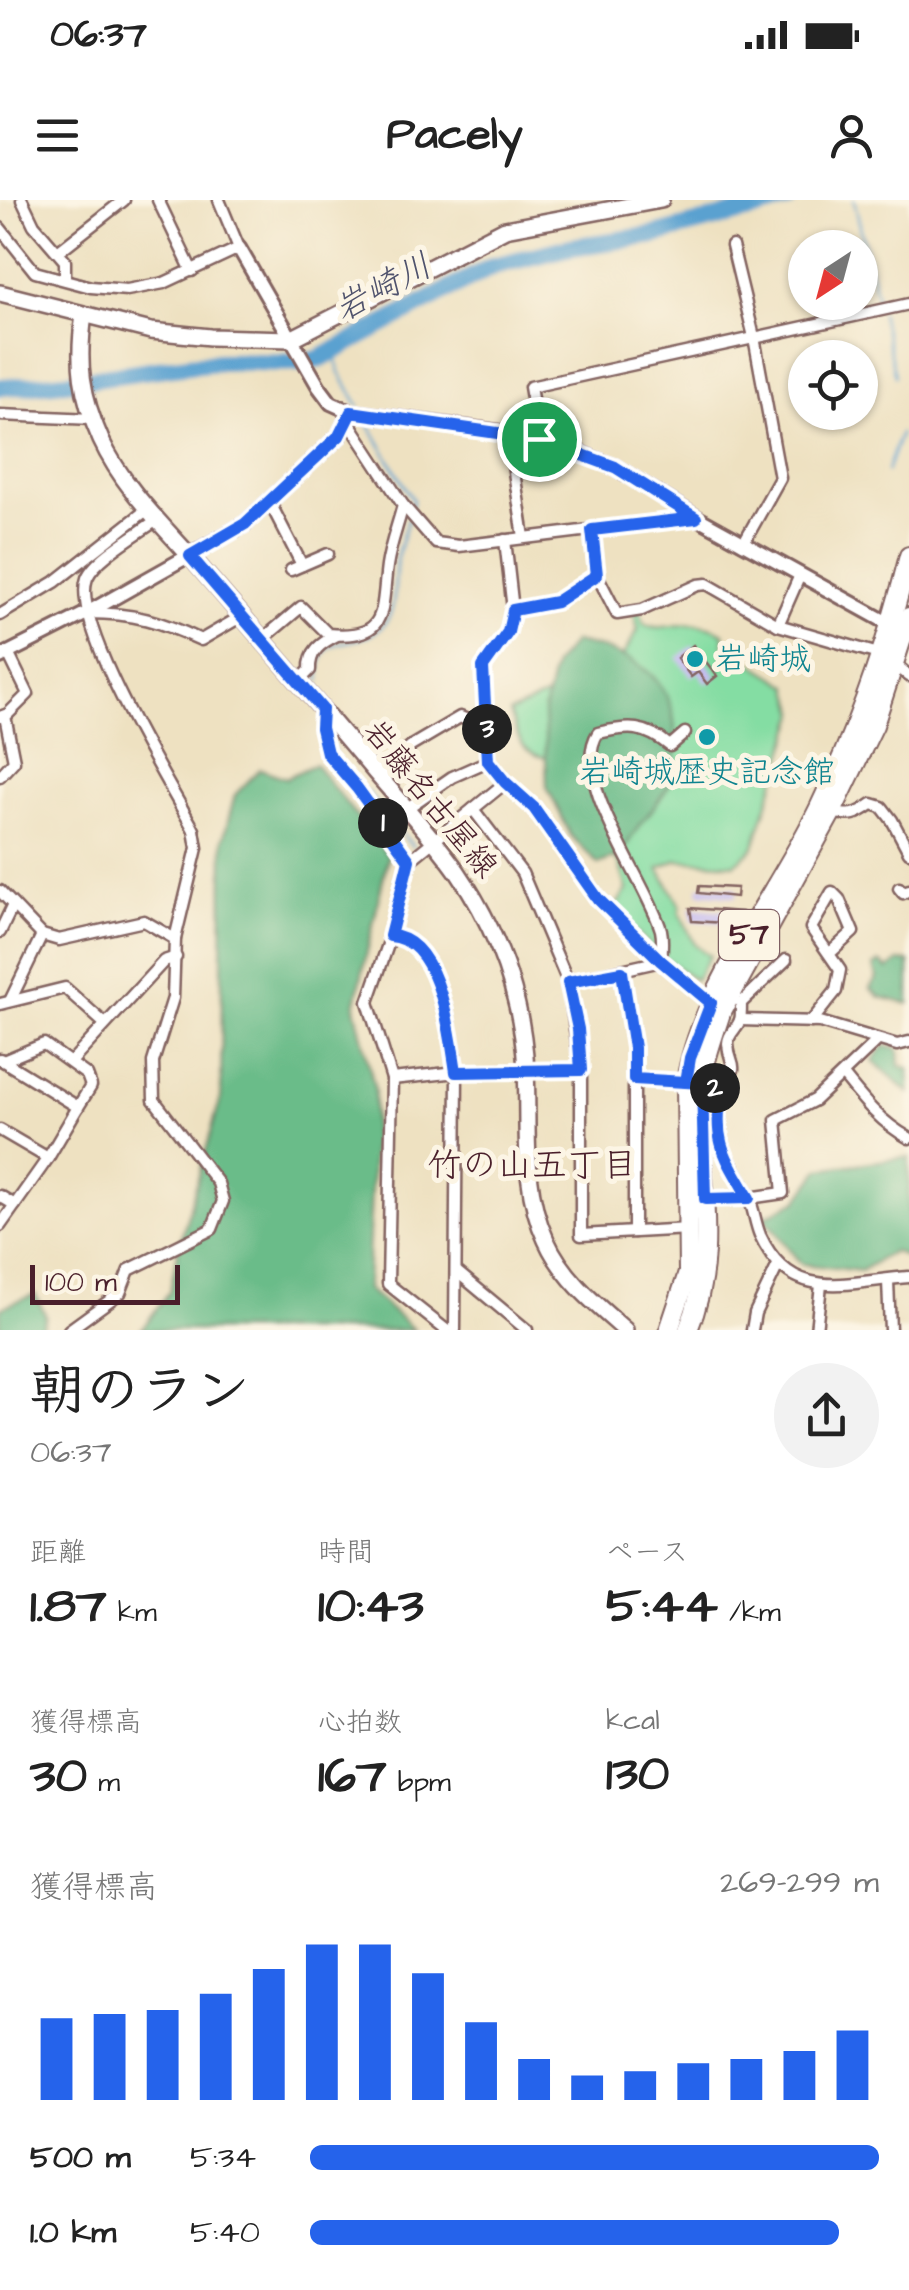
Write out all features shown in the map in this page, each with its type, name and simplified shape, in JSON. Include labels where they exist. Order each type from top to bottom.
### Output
[{"type":"main road","points":[[0,293],[151,331],[294,343],[504,229],[661,200]]},
{"type":"main road","name":"岩藤名古屋線","points":[[84,315],[78,357],[91,415],[102,442],[130,488],[263,638],[406,809],[480,907],[500,949],[520,1016],[526,1070],[528,1171],[534,1210],[566,1274],[626,1330]]},
{"type":"main road","name":"57","points":[[669,1330],[688,1273],[694,1082],[721,1013],[832,812],[874,725],[896,665],[909,556]]},
{"type":"main road","name":"57","points":[[688,1330],[704,1272],[705,1199],[690,1058],[711,1003],[896,665]]},
{"type":"street","points":[[22,200],[34,225],[65,261],[66,279]]},
{"type":"street","points":[[59,251],[124,200]]},
{"type":"street","points":[[158,200],[192,270]]},
{"type":"street","points":[[219,200],[239,248],[331,402],[355,415],[539,439],[615,467],[696,518],[903,628]]},
{"type":"street","points":[[0,228],[32,270],[91,286],[127,290],[164,282],[239,248]]},
{"type":"street","points":[[732,246],[754,337],[780,478],[743,544]]},
{"type":"street","points":[[539,439],[530,386],[909,304]]},
{"type":"street","points":[[0,414],[91,415]]},
{"type":"street","points":[[0,776],[14,762],[3,716],[28,694],[4,655],[88,613],[245,524],[339,436],[355,415]]},
{"type":"street","points":[[355,415],[408,511],[436,543],[459,546],[696,518]]},
{"type":"street","points":[[508,433],[524,538]]},
{"type":"street","points":[[270,502],[297,568],[328,554]]},
{"type":"street","points":[[263,638],[301,607],[328,634],[361,633],[379,620],[385,606],[388,565],[408,511]]},
{"type":"street","points":[[69,1330],[120,1292],[130,1270],[212,1229],[223,1201],[218,1182],[154,1100],[153,1062],[173,998],[175,939],[197,848],[194,830],[98,648],[88,613],[87,578],[154,514]]},
{"type":"street","points":[[0,614],[55,582],[154,514]]},
{"type":"street","points":[[592,530],[597,575],[617,614],[642,610],[707,584],[778,624],[896,665]]},
{"type":"street","points":[[505,540],[513,610],[508,632],[483,667],[488,761],[534,808],[598,899],[711,1003]]},
{"type":"street","points":[[513,610],[556,602],[597,575]]},
{"type":"street","points":[[778,624],[800,575]]},
{"type":"street","points":[[88,613],[121,613],[161,621],[201,640],[242,616]]},
{"type":"street","points":[[299,681],[310,670],[310,659],[316,649],[338,635]]},
{"type":"street","points":[[322,709],[321,728],[327,753],[409,860]]},
{"type":"street","points":[[379,777],[411,746],[460,717],[487,728]]},
{"type":"street","points":[[661,961],[662,932],[598,791],[590,762],[590,744],[598,732],[623,727],[636,726],[653,732],[670,746],[685,733]]},
{"type":"street","points":[[406,809],[452,777],[488,761]]},
{"type":"street","points":[[446,1330],[388,1284],[392,1078],[368,1002],[409,860],[505,782]]},
{"type":"street","points":[[832,812],[848,816],[857,815],[872,804],[882,807],[909,852]]},
{"type":"street","points":[[473,809],[522,873],[568,982],[578,1029],[581,1070],[581,1235],[689,1229]]},
{"type":"street","points":[[0,891],[42,935],[59,940],[144,922],[175,939]]},
{"type":"street","points":[[811,1022],[836,991],[840,970],[811,928],[832,892],[853,932],[829,954]]},
{"type":"street","points":[[0,932],[13,905]]},
{"type":"street","points":[[5,1003],[42,935]]},
{"type":"street","points":[[390,936],[403,936],[412,942],[430,966],[450,1030],[456,1072],[455,1330]]},
{"type":"street","points":[[72,1061],[164,960],[176,957]]},
{"type":"street","points":[[786,960],[741,1004],[740,1020],[730,1034],[728,1045],[734,1072],[722,1089],[716,1116],[720,1149],[749,1198],[760,1235],[777,1267],[821,1285],[909,1277]]},
{"type":"street","points":[[568,982],[661,961]]},
{"type":"street","points":[[622,972],[634,1048],[634,1232]]},
{"type":"street","points":[[5,1003],[64,988],[104,1024]]},
{"type":"street","points":[[740,1020],[811,1022],[897,1044],[909,1042]]},
{"type":"street","points":[[705,1199],[783,1192],[776,1120],[816,1100],[878,1040]]},
{"type":"street","points":[[0,1226],[48,1158],[91,1086],[87,1075],[72,1061],[44,1044],[2,1060]]},
{"type":"street","points":[[2,1060],[78,1107]]},
{"type":"street","points":[[392,1078],[456,1072],[581,1070]]},
{"type":"street","points":[[843,1075],[871,1110],[909,1138]]},
{"type":"street","points":[[634,1079],[694,1082],[722,1089]]},
{"type":"street","points":[[0,1130],[48,1158]]},
{"type":"street","points":[[0,1196],[14,1205]]},
{"type":"street","points":[[752,1330],[755,1313],[777,1267]]},
{"type":"street","points":[[456,1271],[526,1330]]},
{"type":"street","points":[[888,1281],[890,1330]]},
{"type":"street","points":[[816,1330],[821,1285]]},
{"type":"green space","points":[[639,608],[644,624],[652,627],[689,624],[724,633],[723,661],[745,659],[789,686],[797,713],[753,849],[735,864],[677,860],[659,868],[681,907],[679,911],[695,945],[710,956],[695,980],[661,956],[613,910],[627,890],[619,864],[599,839],[553,759],[528,750],[509,713],[618,664],[638,630],[634,613]]},
{"type":"green space","points":[[574,642],[614,652],[646,670],[668,698],[673,716],[673,777],[622,855],[598,864],[571,836],[547,787],[544,711],[554,665]]},
{"type":"green space","points":[[315,764],[388,856],[355,1007],[375,1090],[367,1289],[414,1330],[141,1330],[170,1291],[221,1097],[223,840],[235,795],[260,769],[286,778]]},
{"type":"green space","points":[[899,961],[909,962],[909,1004],[880,997],[870,988],[877,978],[874,966],[880,962],[888,969]]},
{"type":"green space","points":[[884,1046],[899,1049],[900,1066],[909,1068],[909,1093],[873,1061]]},
{"type":"green space","points":[[909,1157],[909,1258],[893,1251],[861,1271],[801,1264],[764,1217],[798,1200],[820,1169]]},
{"type":"green space","points":[[35,1294],[46,1316],[41,1330],[0,1330],[0,1308]]},
{"type":"building","points":[[693,645],[717,676],[707,684],[698,672],[691,677],[677,658]]},
{"type":"building","points":[[699,886],[737,888],[736,897],[698,893]]},
{"type":"building","points":[[690,908],[742,912],[741,924],[692,921]]},
{"type":"waterway","name":"岩崎川","points":[[0,387],[218,362],[319,359],[493,266],[571,247],[655,235],[788,200]]},
{"type":"waterway","points":[[854,200],[879,307]]},
{"type":"waterway","points":[[881,314],[895,376]]},
{"type":"waterway","points":[[334,353],[340,373],[359,406]]},
{"type":"waterway","points":[[365,418],[413,500],[412,506]]},
{"type":"waterway","points":[[887,471],[900,434]]},
{"type":"waterway","points":[[320,681],[321,664],[331,647],[371,634],[387,619],[408,519]]},
{"type":"waterway","points":[[332,746],[334,754]]},
{"type":"waterway","points":[[366,791],[413,847]]},
{"type":"place","name":"岩崎城","points":[[695,659]]},
{"type":"place","name":"岩崎城歴史記念館","points":[[707,737]]},
{"type":"district","name":"竹の山五丁目","points":[[532,1165]]},
{"type":"route","points":[[539,439],[351,412],[339,436],[245,524],[190,556],[322,709],[321,728],[327,753],[409,860],[390,936],[403,936],[420,949],[430,966],[450,1030],[456,1072],[581,1070],[578,1029],[568,982],[622,972],[634,1048],[634,1079],[702,1083],[722,1089],[716,1116],[720,1149],[749,1198],[705,1199],[702,1083],[686,1082],[698,1032],[711,1003],[598,899],[534,808],[488,761],[483,667],[508,632],[513,610],[556,602],[597,575],[592,530],[696,518],[615,467],[539,439]]}]
